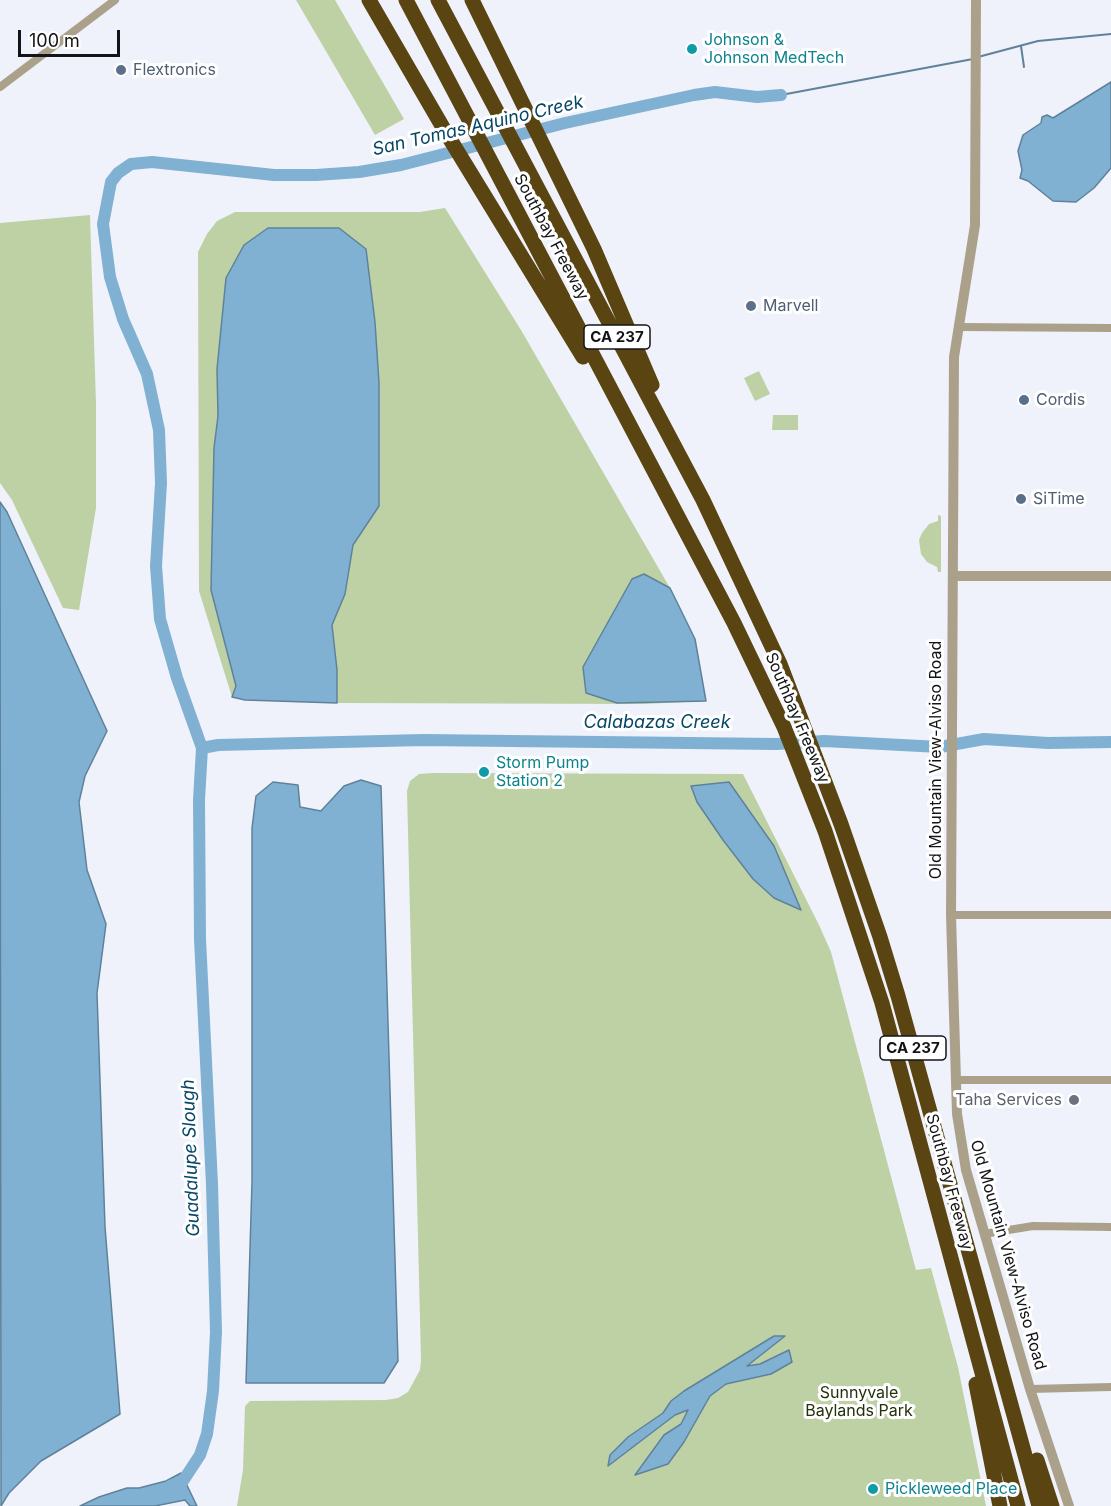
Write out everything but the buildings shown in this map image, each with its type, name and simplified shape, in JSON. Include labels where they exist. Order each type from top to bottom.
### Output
[{"type":"highway","points":[[369,0],[477,184],[649,461]]},
{"type":"highway","name":"Southbay Freeway","points":[[406,0],[734,623],[784,728],[825,831],[882,1004],[1018,1506]]},
{"type":"highway","name":"Southbay Freeway","points":[[438,0],[704,500],[775,654],[841,824],[880,937],[1039,1506]]},
{"type":"highway","points":[[472,0],[594,249],[704,500]]},
{"type":"highway","points":[[955,1275],[1000,1506]]},
{"type":"highway","points":[[993,1335],[1052,1506]]},
{"type":"street","points":[[0,87],[115,0]]},
{"type":"street","name":"Old Mountain View-Alviso Road","points":[[976,0],[975,225],[954,357],[951,915],[955,1080],[960,1145],[1030,1389],[1069,1506]]},
{"type":"street","points":[[959,327],[1111,328]]},
{"type":"street","points":[[953,576],[1111,576]]},
{"type":"street","points":[[951,915],[1111,915]]},
{"type":"street","points":[[955,1080],[1111,1080]]},
{"type":"street","points":[[984,1234],[1033,1227],[1111,1227]]},
{"type":"street","points":[[1030,1389],[1111,1387]]},
{"type":"green space","points":[[296,0],[335,0],[404,119],[375,135]]},
{"type":"green space","points":[[445,208],[521,330],[670,588],[695,639],[706,701],[645,704],[337,703],[245,700],[232,697],[199,591],[198,252],[217,221],[235,212],[420,212]]},
{"type":"green space","points":[[90,215],[96,404],[96,508],[79,610],[63,608],[12,500],[0,483],[0,223]]},
{"type":"green space","points":[[759,371],[770,394],[755,401],[744,378]]},
{"type":"green space","points":[[773,415],[798,415],[798,430],[772,430]]},
{"type":"green space","points":[[938,515],[941,516],[941,572],[938,572],[937,567],[927,562],[921,554],[919,540],[929,524],[938,521]]},
{"type":"green space","name":"Sunnyvale Baylands Park","points":[[419,774],[743,774],[831,952],[916,1270],[931,1268],[958,1367],[986,1506],[237,1506],[243,1470],[245,1406],[250,1401],[398,1398],[408,1392],[420,1370],[407,791],[410,781]]},
{"type":"water","points":[[1111,82],[1111,168],[1094,188],[1076,202],[1053,201],[1028,181],[1020,178],[1022,170],[1018,151],[1023,135],[1041,123],[1042,117],[1047,115],[1053,118]]},
{"type":"water","points":[[268,228],[339,228],[366,249],[375,322],[379,383],[379,506],[353,545],[345,594],[332,625],[337,670],[337,703],[245,700],[232,697],[236,686],[211,590],[214,448],[218,416],[217,369],[226,278],[244,245]]},
{"type":"water","points":[[0,502],[7,512],[107,731],[85,776],[79,802],[87,870],[106,924],[97,993],[105,1227],[120,1414],[41,1461],[9,1493],[1,1506]]},
{"type":"water","points":[[644,574],[670,588],[695,639],[706,701],[617,703],[586,693],[583,667],[632,579]]},
{"type":"water","points":[[361,780],[381,786],[398,1361],[384,1383],[246,1383],[252,1182],[252,828],[256,796],[273,782],[298,785],[300,807],[321,811],[344,786]]},
{"type":"water","points":[[729,782],[774,846],[801,910],[774,898],[753,879],[697,802],[691,786]]},
{"type":"water","points":[[774,1336],[785,1336],[747,1366],[760,1364],[789,1350],[792,1362],[771,1374],[726,1384],[710,1396],[684,1442],[668,1464],[635,1475],[664,1435],[681,1424],[688,1410],[675,1415],[608,1466],[610,1455],[628,1437],[663,1413],[671,1401]]},
{"type":"water","points":[[181,1473],[197,1506],[190,1506],[185,1500],[155,1506],[80,1506],[127,1488],[139,1488],[166,1481]]},
{"type":"waterway","name":"San Tomas Aquino Creek","points":[[978,57],[1038,41],[1111,34]]},
{"type":"waterway","points":[[1021,46],[1024,67]]},
{"type":"waterway","name":"San Tomas Aquino Creek","points":[[781,95],[973,59]]},
{"type":"waterway","name":"San Tomas Aquino Creek","points":[[170,1486],[183,1481],[200,1455],[207,1434],[213,1391],[216,1332],[212,1184],[200,939],[199,800],[202,748],[177,678],[160,619],[156,566],[161,483],[159,430],[147,374],[123,319],[110,277],[103,224],[111,182],[118,173],[131,164],[152,162],[274,175],[359,172],[401,165],[565,123],[694,95],[715,92],[757,97],[781,95]]},
{"type":"waterway","name":"Calabazas Creek","points":[[202,748],[218,745],[423,740],[777,744],[824,741],[940,747],[984,739],[1048,743],[1111,742]]},
{"type":"place","name":"Johnson & Johnson MedTech","points":[[692,49]]},
{"type":"place","name":"Flextronics","points":[[121,70]]},
{"type":"place","name":"Marvell","points":[[751,306]]},
{"type":"place","name":"Cordis","points":[[1024,400]]},
{"type":"place","name":"SiTime","points":[[1021,499]]},
{"type":"place","name":"Storm Pump Station 2","points":[[484,772]]},
{"type":"place","name":"Taha Services","points":[[1074,1100]]},
{"type":"place","name":"Pickleweed Place","points":[[873,1489]]},
{"type":"water label","name":"Guadalupe Slough","points":[[191,1158]]}]
